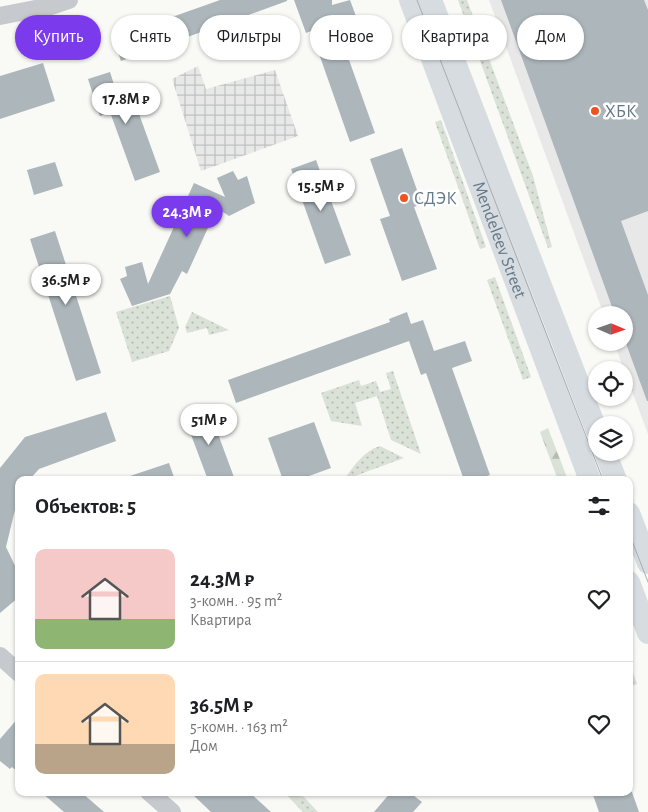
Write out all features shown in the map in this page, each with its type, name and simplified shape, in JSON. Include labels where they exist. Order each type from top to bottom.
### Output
[{"type":"main road","name":"Mendeleev Street","points":[[410,0],[588,476]]},
{"type":"main road","name":"Mendeleev Street","points":[[431,0],[591,416]]},
{"type":"main road","points":[[609,461],[614,476]]},
{"type":"main road","points":[[633,524],[648,563]]},
{"type":"main road","points":[[633,593],[648,633]]},
{"type":"street","points":[[0,16],[69,0]]},
{"type":"street","points":[[0,656],[15,669]]},
{"type":"street","points":[[154,796],[172,812]]},
{"type":"shaded area","name":"ХБК","points":[[489,0],[648,0],[648,434],[633,394],[633,361],[621,361],[617,351],[633,351],[633,306],[601,306],[507,49],[507,15],[494,15]]},
{"type":"shaded area","points":[[198,66],[206,89],[275,70],[298,136],[201,171],[172,79]]},
{"type":"green space","points":[[458,0],[467,0],[473,15],[463,15]]},
{"type":"green space","points":[[480,60],[490,60],[533,176],[552,247],[548,248]]},
{"type":"green space","points":[[441,120],[486,247],[480,249],[435,122]]},
{"type":"green space","points":[[495,277],[531,377],[523,380],[487,280]]},
{"type":"green space","points":[[170,296],[179,328],[169,351],[132,362],[116,312]]},
{"type":"green space","points":[[192,312],[229,330],[209,335],[207,328],[187,333],[185,327]]},
{"type":"green space","points":[[393,371],[421,454],[391,440],[377,396],[355,403],[362,426],[331,421],[321,393],[359,380],[361,386],[376,381],[380,392],[391,389],[386,373]]},
{"type":"green space","points":[[548,428],[566,476],[556,476],[540,432]]},
{"type":"green space","points":[[380,446],[404,458],[355,476],[347,476],[355,464],[374,448]]},
{"type":"green space","points":[[633,672],[637,684],[633,686]]},
{"type":"green space","points":[[288,796],[303,796],[295,804]]},
{"type":"green space","points":[[303,796],[318,812],[303,812],[295,804]]},
{"type":"building","points":[[220,0],[287,0],[248,15],[199,15],[199,33],[189,36],[189,15],[178,15]]},
{"type":"building","points":[[294,0],[332,0],[332,5],[350,0],[356,15],[310,15],[310,31],[306,33]]},
{"type":"building","name":"ХБК","points":[[501,0],[644,0],[648,10],[648,211],[621,221],[648,295],[648,401],[629,351],[633,351],[633,306],[612,306],[523,60],[584,60],[584,15],[517,15],[517,44]]},
{"type":"building","points":[[321,60],[349,60],[375,133],[350,142]]},
{"type":"building","points":[[43,63],[55,101],[0,119],[0,76]]},
{"type":"building","points":[[110,72],[117,94],[130,89],[160,172],[135,181],[110,112],[100,116],[88,79]]},
{"type":"building","points":[[402,148],[422,204],[414,207],[437,269],[402,281],[380,219],[390,216],[370,159]]},
{"type":"building","points":[[316,160],[351,255],[325,264],[291,169]]},
{"type":"building","points":[[55,162],[63,186],[34,195],[27,170]]},
{"type":"building","points":[[233,171],[238,180],[247,176],[255,203],[229,216],[217,208],[187,274],[182,271],[170,294],[132,306],[120,279],[127,276],[125,267],[142,262],[148,284],[194,183],[225,197],[217,178]]},
{"type":"building","points":[[55,231],[101,373],[76,381],[30,239]]},
{"type":"building","points":[[407,312],[411,324],[423,320],[434,351],[465,341],[472,361],[452,368],[490,475],[463,476],[426,373],[421,375],[409,341],[236,403],[228,380],[390,322],[389,319]]},
{"type":"building","points":[[208,407],[234,476],[206,476],[184,416]]},
{"type":"building","points":[[106,412],[116,441],[39,469],[33,476],[15,476],[15,510],[6,547],[15,566],[15,600],[0,613],[0,468],[25,437]]},
{"type":"building","points":[[314,422],[331,468],[309,476],[282,476],[268,438]]},
{"type":"building","points":[[169,463],[174,476],[130,476]]},
{"type":"building","points":[[15,722],[15,770],[12,767],[10,769],[0,761],[0,739]]},
{"type":"building","points":[[633,795],[639,812],[599,812],[593,796]]},
{"type":"building","points":[[46,796],[86,796],[104,812],[64,812]]},
{"type":"building","points":[[194,796],[253,796],[271,812],[211,812]]},
{"type":"building","points":[[388,796],[414,796],[422,802],[413,812],[374,812]]},
{"type":"tram line","points":[[417,0],[601,476]]},
{"type":"tram line","points":[[633,543],[648,582]]},
{"type":"place","name":"ХБК","points":[[595,111]]},
{"type":"place","name":"СДЭК","points":[[404,198]]}]
